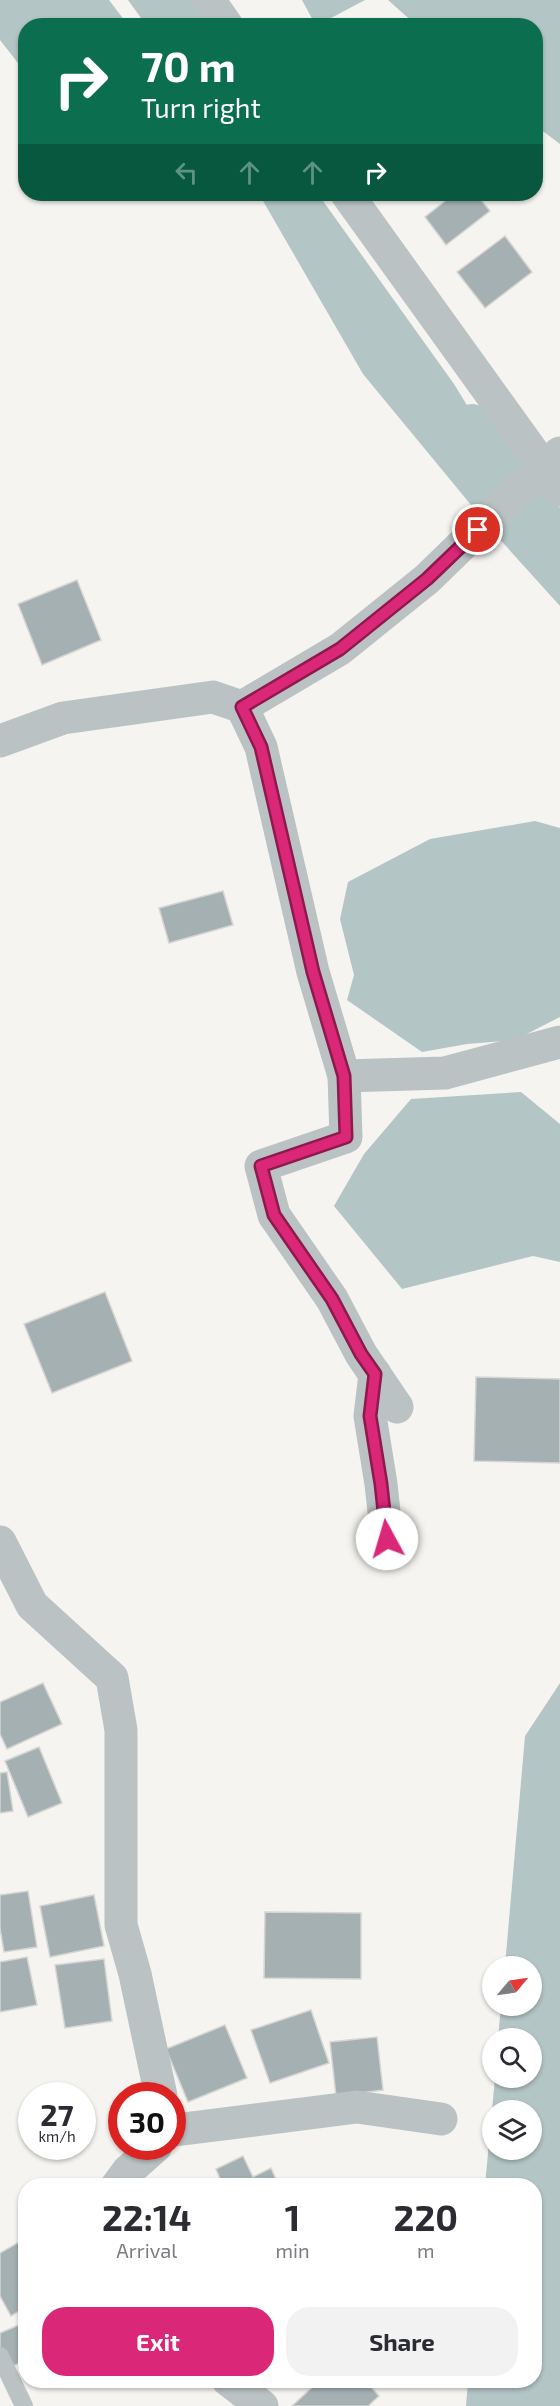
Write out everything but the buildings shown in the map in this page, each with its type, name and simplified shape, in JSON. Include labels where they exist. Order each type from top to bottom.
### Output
[{"type":"street","points":[[209,0],[221,18]]},
{"type":"street","points":[[242,707],[340,649],[427,579],[495,513],[549,471],[352,201]]},
{"type":"street","points":[[0,741],[63,718],[213,697],[242,707],[261,747],[313,972],[344,1076],[346,1137],[261,1166],[274,1215],[332,1299],[361,1354],[397,1407]]},
{"type":"street","points":[[344,1076],[445,1073],[560,1042]]},
{"type":"street","points":[[375,1374],[370,1416],[387,1539]]},
{"type":"street","points":[[0,1542],[32,1605],[112,1678],[121,1730],[121,1926],[135,1974],[158,2082]]},
{"type":"street","points":[[186,2131],[357,2107],[441,2119]]},
{"type":"street","points":[[123,2178],[140,2160]]},
{"type":"street","points":[[238,2388],[262,2406]]},
{"type":"lane","points":[[0,2356],[24,2406]]},
{"type":"shaded area","points":[[0,0],[109,0],[123,18],[18,18],[18,63],[0,40]]},
{"type":"shaded area","points":[[128,0],[161,0],[168,12],[193,0],[204,18],[141,18]]},
{"type":"shaded area","points":[[302,0],[365,0],[331,18],[312,18]]},
{"type":"shaded area","points":[[388,0],[560,0],[560,144],[543,131],[543,18],[408,18]]},
{"type":"shaded area","points":[[263,201],[323,201],[454,384],[536,518],[554,507],[560,514],[560,606],[495,534],[363,374]]},
{"type":"shaded area","points":[[535,821],[560,828],[560,1017],[515,1040],[467,1044],[422,1052],[347,1000],[354,975],[340,919],[348,882],[430,839]]},
{"type":"shaded area","points":[[521,1092],[560,1124],[560,1262],[533,1256],[402,1289],[334,1206],[364,1154],[411,1099]]},
{"type":"shaded area","points":[[560,1683],[560,2406],[466,2406],[467,2388],[542,2388],[542,2178],[486,2178],[487,2160],[542,2160],[542,2100],[493,2100],[494,2088],[542,2088],[542,2028],[499,2028],[500,2016],[542,2016],[542,1956],[506,1956],[525,1736]]},
{"type":"waterway","points":[[179,0],[191,18]]},
{"type":"waterway","points":[[472,424],[560,541]]},
{"type":"route","points":[[387,1539],[370,1416],[375,1374],[361,1354],[332,1299],[274,1215],[261,1166],[346,1137],[344,1076],[313,972],[281,825],[261,747],[242,707],[340,649],[427,579],[478,530]]}]
